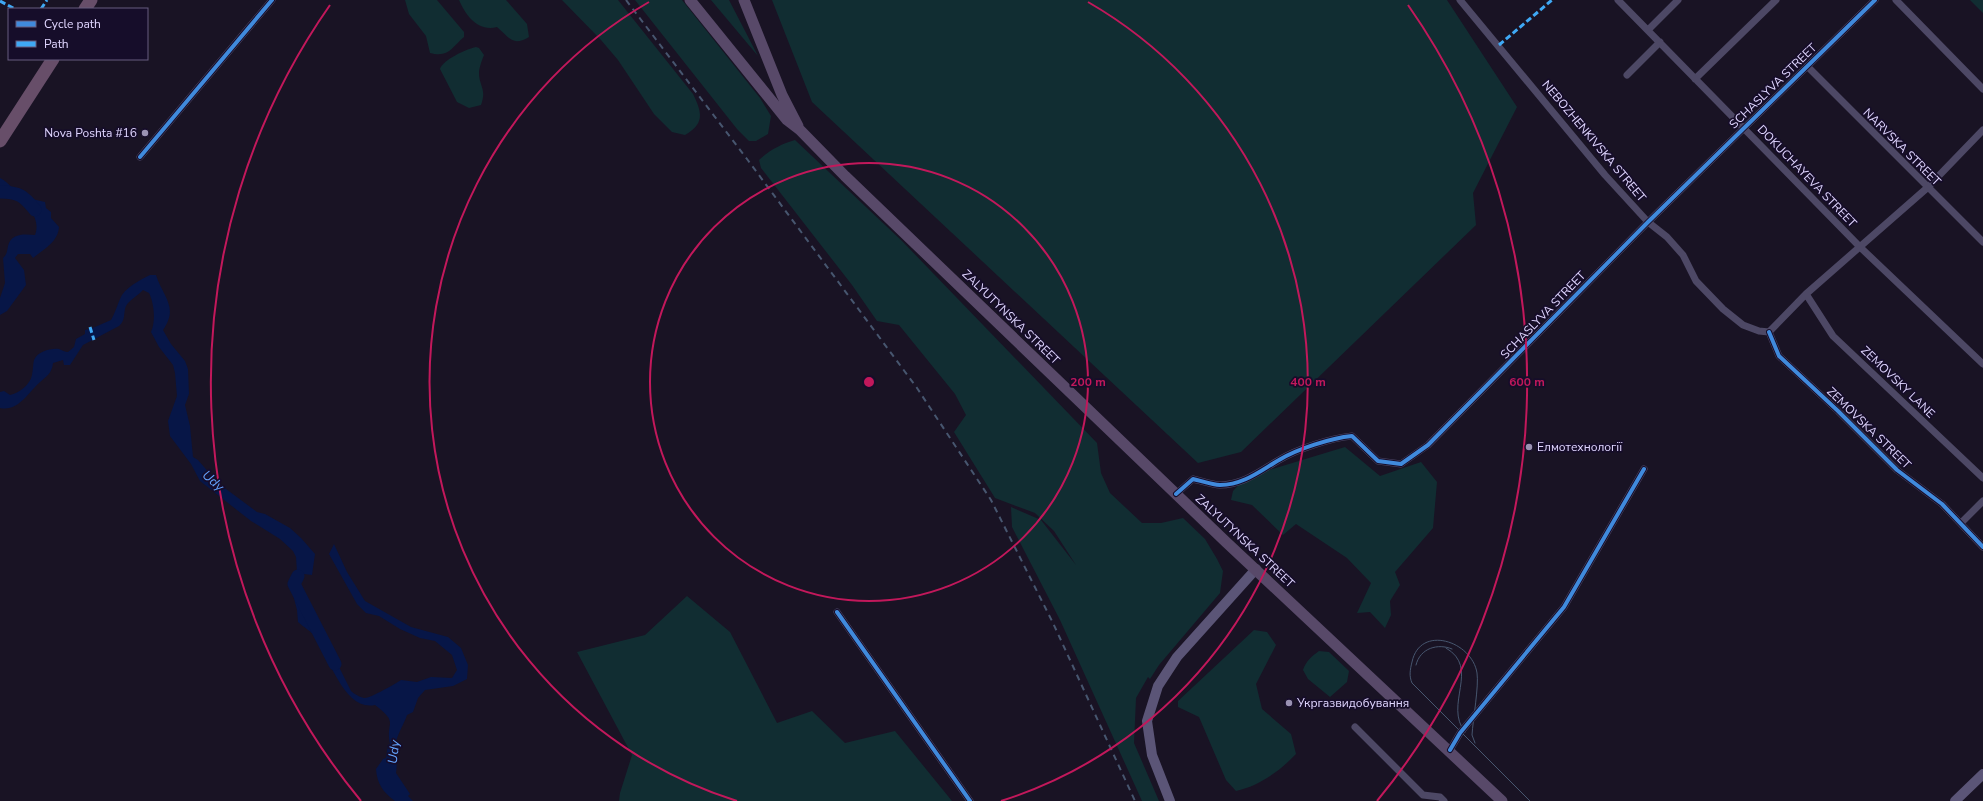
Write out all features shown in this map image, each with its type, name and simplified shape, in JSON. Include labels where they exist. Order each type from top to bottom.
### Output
[{"type":"highway","points":[[0,142],[52,60]]},
{"type":"main road","points":[[690,0],[787,120],[800,130]]},
{"type":"main road","points":[[744,0],[782,95],[800,130]]},
{"type":"main road","name":"ZALYUTYNSKA STREET","points":[[800,130],[845,176],[1176,494],[1387,693],[1450,750],[1502,801]]},
{"type":"main road","points":[[1170,801],[1152,756],[1148,721],[1158,686],[1178,657],[1256,569]]},
{"type":"main road","points":[[1955,801],[1983,774]]},
{"type":"street","points":[[140,157],[272,0]]},
{"type":"street","name":"NEBOZHENKIVSKA STREET","points":[[1460,0],[1605,175],[1648,222],[1673,243],[1683,255],[1696,281],[1723,309],[1743,325],[1759,331],[1769,332]]},
{"type":"street","name":"DOKUCHAYEVA STREET","points":[[1618,0],[1861,248],[1983,364]]},
{"type":"street","points":[[1648,30],[1678,0]]},
{"type":"street","points":[[1695,79],[1776,0]]},
{"type":"street","name":"SCHASLYVA STREET","points":[[1176,494],[1193,479],[1220,485],[1238,482],[1258,474],[1280,459],[1339,438],[1352,436],[1378,460],[1401,464],[1428,445],[1648,222],[1875,0]]},
{"type":"street","points":[[1896,0],[1983,89]]},
{"type":"street","points":[[1627,74],[1660,42]]},
{"type":"street","name":"NARVSKA STREET","points":[[1807,66],[1927,188],[1983,242]]},
{"type":"street","points":[[1769,332],[1806,294],[1861,248],[1927,188],[1983,130]]},
{"type":"street","name":"ZEMOVSKY LANE","points":[[1806,294],[1833,336],[1983,478]]},
{"type":"street","name":"ZEMOVSKA STREET","points":[[1769,332],[1779,356],[1838,411],[1897,470],[1942,504],[1983,547]]},
{"type":"street","points":[[1450,750],[1460,733],[1564,607],[1644,469]]},
{"type":"street","points":[[1961,523],[1983,501]]},
{"type":"street","points":[[837,612],[970,801]]},
{"type":"street","points":[[1355,727],[1423,795],[1440,797],[1444,801]]},
{"type":"green space","points":[[405,0],[437,0],[464,32],[464,37],[446,53],[430,53],[426,36],[409,14]]},
{"type":"green space","points":[[459,0],[506,0],[527,24],[529,37],[523,40],[515,41],[511,40],[497,27],[490,28],[478,25],[465,12]]},
{"type":"green space","points":[[562,0],[618,0],[693,94],[700,112],[699,122],[696,126],[685,135],[672,132],[654,114],[618,60],[601,40]]},
{"type":"green space","points":[[635,0],[682,0],[760,98],[771,116],[768,134],[756,141],[749,141],[737,129]]},
{"type":"green space","points":[[711,0],[729,0],[758,56]]},
{"type":"green space","points":[[772,0],[1447,0],[1517,107],[1473,193],[1476,225],[1241,452],[1198,463],[812,102]]},
{"type":"green space","points":[[1970,0],[1983,0],[1983,13]]},
{"type":"green space","points":[[476,47],[479,48],[484,55],[479,73],[483,91],[483,100],[481,105],[469,108],[457,102],[440,69],[445,62],[461,52]]},
{"type":"green space","points":[[795,140],[902,241],[1097,443],[1101,473],[1110,493],[1142,523],[1161,523],[1183,518],[1205,539],[1217,559],[1223,571],[1220,593],[1159,665],[1150,679],[1148,677],[1136,698],[1134,743],[1159,801],[1142,801],[1060,620],[1012,527],[1011,507],[1041,520],[1076,565],[1054,531],[1035,513],[995,498],[954,432],[966,415],[955,394],[899,325],[877,321],[852,285],[761,168],[759,160],[763,156],[785,143]]},
{"type":"green space","points":[[1345,447],[1380,476],[1421,462],[1437,482],[1433,528],[1395,572],[1400,585],[1390,601],[1391,615],[1385,628],[1370,612],[1357,613],[1371,583],[1347,558],[1296,524],[1283,535],[1252,505],[1231,500],[1233,491],[1246,477]]},
{"type":"green space","points":[[687,596],[730,632],[777,723],[812,711],[845,743],[895,731],[952,801],[619,801],[620,793],[632,755],[577,652],[645,635]]},
{"type":"green space","points":[[1254,630],[1267,632],[1276,645],[1256,684],[1262,709],[1291,734],[1296,754],[1283,766],[1261,782],[1236,791],[1226,780],[1199,717],[1178,707],[1178,701]]},
{"type":"green space","points":[[1319,651],[1329,652],[1349,671],[1347,682],[1330,697],[1308,679],[1303,670],[1310,659]]},
{"type":"water","points":[[0,178],[21,195],[25,197],[24,194],[32,199],[45,202],[46,208],[51,212],[51,218],[59,227],[53,241],[33,258],[30,254],[18,254],[15,258],[24,270],[26,285],[7,311],[0,315],[0,298],[5,283],[3,258],[7,253],[8,246],[12,239],[18,235],[35,235],[37,227],[36,220],[28,207],[15,198],[0,196]]},
{"type":"water","points":[[150,275],[156,275],[170,308],[168,322],[163,330],[171,344],[185,361],[188,369],[189,394],[185,405],[190,426],[193,457],[198,460],[218,483],[257,512],[265,514],[290,528],[315,554],[312,575],[304,574],[298,583],[297,593],[309,624],[313,625],[336,661],[351,691],[361,697],[367,698],[401,680],[417,682],[431,677],[452,678],[457,670],[452,655],[435,641],[420,638],[400,629],[379,616],[366,613],[357,604],[329,554],[334,544],[347,572],[365,601],[411,627],[448,637],[461,648],[468,665],[467,679],[453,686],[425,690],[418,698],[413,712],[407,715],[396,742],[396,773],[410,794],[408,796],[413,801],[395,801],[384,791],[379,783],[376,769],[383,759],[386,758],[388,745],[390,744],[390,723],[387,716],[375,705],[364,705],[355,700],[347,692],[339,682],[314,636],[298,622],[297,610],[290,583],[297,572],[296,557],[293,551],[280,539],[251,521],[200,481],[191,464],[170,436],[168,421],[177,396],[175,373],[173,365],[159,347],[151,332],[154,323],[154,312],[149,293],[143,290],[130,301],[126,306],[124,319],[121,324],[83,345],[70,365],[64,365],[63,360],[53,363],[49,374],[22,401],[12,407],[0,408],[0,392],[4,391],[10,395],[27,385],[31,379],[34,360],[38,354],[52,349],[59,349],[68,352],[74,347],[76,339],[85,334],[85,330],[111,320],[125,291]]},
{"type":"waterway","name":"Udy","points":[[0,192],[17,194],[28,201],[35,210]]},
{"type":"waterway","name":"Udy","points":[[298,576],[294,584],[335,664]]},
{"type":"tram line","points":[[1475,743],[1472,735],[1477,694],[1477,673],[1473,662],[1466,652],[1456,645],[1446,641],[1435,640],[1425,643],[1417,650],[1412,662],[1410,673],[1412,683],[1530,801]]},
{"type":"tram line","points":[[1416,665],[1421,654],[1430,648],[1447,647],[1452,649]]},
{"type":"tram line","points":[[1446,648],[1456,656],[1461,666],[1462,676],[1458,710],[1459,721],[1465,732]]},
{"type":"railway","points":[[626,0],[747,159],[917,388],[991,500],[1053,623],[1135,801]]},
{"type":"marked path","points":[[42,8],[47,0]]},
{"type":"marked path","points":[[1499,45],[1552,0]]},
{"type":"marked path","points":[[0,1],[13,8]]},
{"type":"marked path","points":[[90,327],[94,340]]},
{"type":"cycle path","points":[[140,157],[272,0]]},
{"type":"cycle path","points":[[1176,494],[1193,479],[1217,485],[1236,483],[1251,477],[1286,456],[1304,448],[1344,437],[1352,436],[1378,461],[1401,464],[1428,445],[1648,222],[1875,0]]},
{"type":"cycle path","points":[[1769,332],[1779,356],[1838,411],[1897,470],[1942,504],[1983,547]]},
{"type":"cycle path","points":[[1450,750],[1460,733],[1564,607],[1644,469]]},
{"type":"cycle path","points":[[837,612],[970,801]]},
{"type":"place","name":"Nova Poshta #16","points":[[145,133]]},
{"type":"place","name":"Елмотехнології","points":[[1529,447]]},
{"type":"place","name":"Укргазвидобування","points":[[1289,703]]}]
